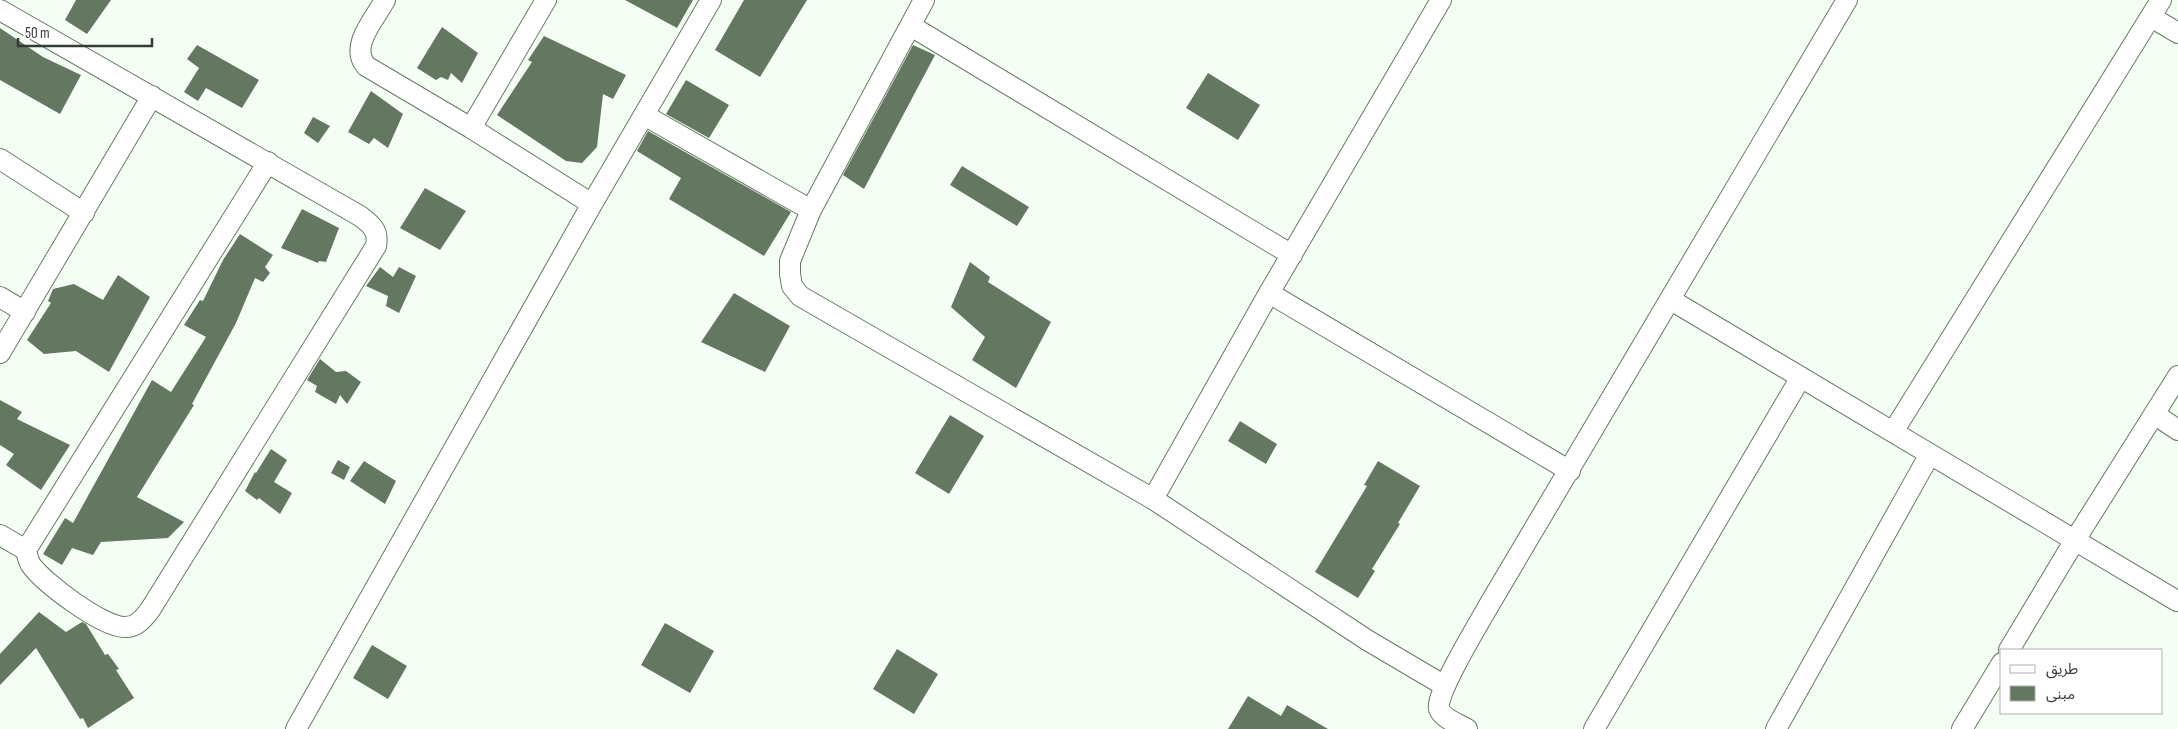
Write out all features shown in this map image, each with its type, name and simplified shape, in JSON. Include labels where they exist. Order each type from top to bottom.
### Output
[{"type":"street","points":[[385,0],[360,43],[359,50],[362,62],[366,66],[471,128],[592,204]]},
{"type":"street","points":[[471,128],[546,0]]},
{"type":"street","points":[[296,729],[592,204],[711,0]]},
{"type":"street","points":[[924,0],[812,210],[790,261],[792,286],[800,296],[1153,500],[1367,640],[1444,686]]},
{"type":"street","points":[[1153,500],[1269,294],[1441,0]]},
{"type":"street","points":[[1467,729],[1447,717],[1439,709],[1438,702],[1444,686],[1492,600],[1847,0]]},
{"type":"street","points":[[1893,432],[2161,0]]},
{"type":"street","points":[[0,10],[268,162],[371,224],[377,233],[376,246],[165,585],[143,619],[136,625],[124,627],[108,622],[85,610],[64,596],[42,577],[31,565],[26,550],[0,535]]},
{"type":"street","points":[[2151,17],[2178,33]]},
{"type":"street","points":[[911,26],[1292,255]]},
{"type":"street","points":[[0,353],[152,96]]},
{"type":"street","points":[[644,115],[812,210]]},
{"type":"street","points":[[0,159],[84,213]]},
{"type":"street","points":[[26,550],[268,162]]},
{"type":"street","points":[[1269,294],[1570,471]]},
{"type":"street","points":[[0,297],[25,312]]},
{"type":"street","points":[[1671,300],[2177,601]]},
{"type":"street","points":[[1594,729],[1801,376]]},
{"type":"street","points":[[2010,649],[2075,540],[2178,376]]},
{"type":"street","points":[[2154,414],[2178,430]]},
{"type":"street","points":[[1776,729],[1930,454]]},
{"type":"street","points":[[1962,729],[2000,665]]},
{"type":"building","points":[[76,0],[111,0],[87,34],[65,20]]},
{"type":"building","points":[[625,0],[693,0],[677,28]]},
{"type":"building","points":[[744,0],[807,0],[760,77],[715,50]]},
{"type":"building","points":[[442,27],[478,53],[462,83],[451,73],[448,80],[441,77],[436,80],[417,68]]},
{"type":"building","points":[[0,28],[43,57],[81,75],[60,114],[0,80]]},
{"type":"building","points":[[544,36],[626,75],[613,99],[603,94],[597,147],[582,163],[566,161],[497,115],[532,62],[528,60]]},
{"type":"building","points":[[197,45],[259,80],[242,108],[206,88],[198,101],[184,92],[199,68],[187,59]]},
{"type":"building","points":[[913,45],[935,55],[864,189],[843,175]]},
{"type":"building","points":[[1208,73],[1260,105],[1238,140],[1186,108]]},
{"type":"building","points":[[686,80],[729,105],[709,138],[666,114]]},
{"type":"building","points":[[371,91],[403,114],[388,148],[374,138],[369,144],[348,132]]},
{"type":"building","points":[[313,117],[330,126],[318,143],[304,133]]},
{"type":"building","points":[[648,131],[791,212],[764,256],[669,199],[681,178],[637,151]]},
{"type":"building","points":[[962,166],[1029,207],[1017,226],[950,185]]},
{"type":"building","points":[[425,188],[466,211],[440,250],[400,228]]},
{"type":"building","points":[[302,209],[339,228],[326,262],[319,261],[318,263],[281,248]]},
{"type":"building","points":[[240,234],[273,255],[265,267],[270,273],[263,282],[255,278],[236,323],[192,404],[194,405],[137,497],[184,522],[168,538],[101,542],[93,555],[72,548],[62,565],[43,554],[65,518],[73,523],[152,380],[171,392],[206,337],[184,325],[200,300],[203,301],[223,260]]},
{"type":"building","points":[[970,262],[990,277],[988,282],[1051,322],[1016,388],[972,360],[985,337],[951,307]]},
{"type":"building","points":[[380,267],[393,277],[399,267],[416,276],[399,313],[386,306],[388,296],[366,286]]},
{"type":"building","points":[[118,275],[150,297],[109,372],[76,351],[44,354],[27,340],[51,303],[48,301],[53,289],[74,284],[103,300]]},
{"type":"building","points":[[734,293],[790,326],[765,372],[701,342]]},
{"type":"building","points":[[320,359],[336,372],[346,371],[361,382],[347,404],[340,395],[336,404],[315,392],[317,386],[307,380]]},
{"type":"building","points":[[0,400],[22,412],[17,419],[70,445],[41,490],[6,465],[14,454],[0,445]]},
{"type":"building","points":[[950,415],[984,436],[949,494],[915,473]]},
{"type":"building","points":[[1240,421],[1277,444],[1266,464],[1228,441]]},
{"type":"building","points":[[271,449],[287,460],[274,482],[292,493],[280,514],[259,498],[257,500],[245,491]]},
{"type":"building","points":[[338,460],[350,467],[344,480],[331,473]]},
{"type":"building","points":[[364,461],[396,481],[385,504],[350,481]]},
{"type":"building","points":[[1378,461],[1420,486],[1398,523],[1400,524],[1372,569],[1375,571],[1358,598],[1315,572],[1367,486],[1364,485]]},
{"type":"building","points":[[39,612],[66,632],[82,622],[86,624],[105,655],[108,654],[119,669],[116,670],[134,698],[88,728],[83,718],[80,719],[36,648],[0,685],[0,654]]},
{"type":"building","points":[[665,623],[714,651],[690,693],[641,665]]},
{"type":"building","points":[[372,645],[407,666],[388,699],[353,678]]},
{"type":"building","points":[[897,649],[938,674],[914,714],[873,689]]},
{"type":"building","points":[[1248,696],[1281,716],[1287,705],[1328,729],[1228,729]]}]
